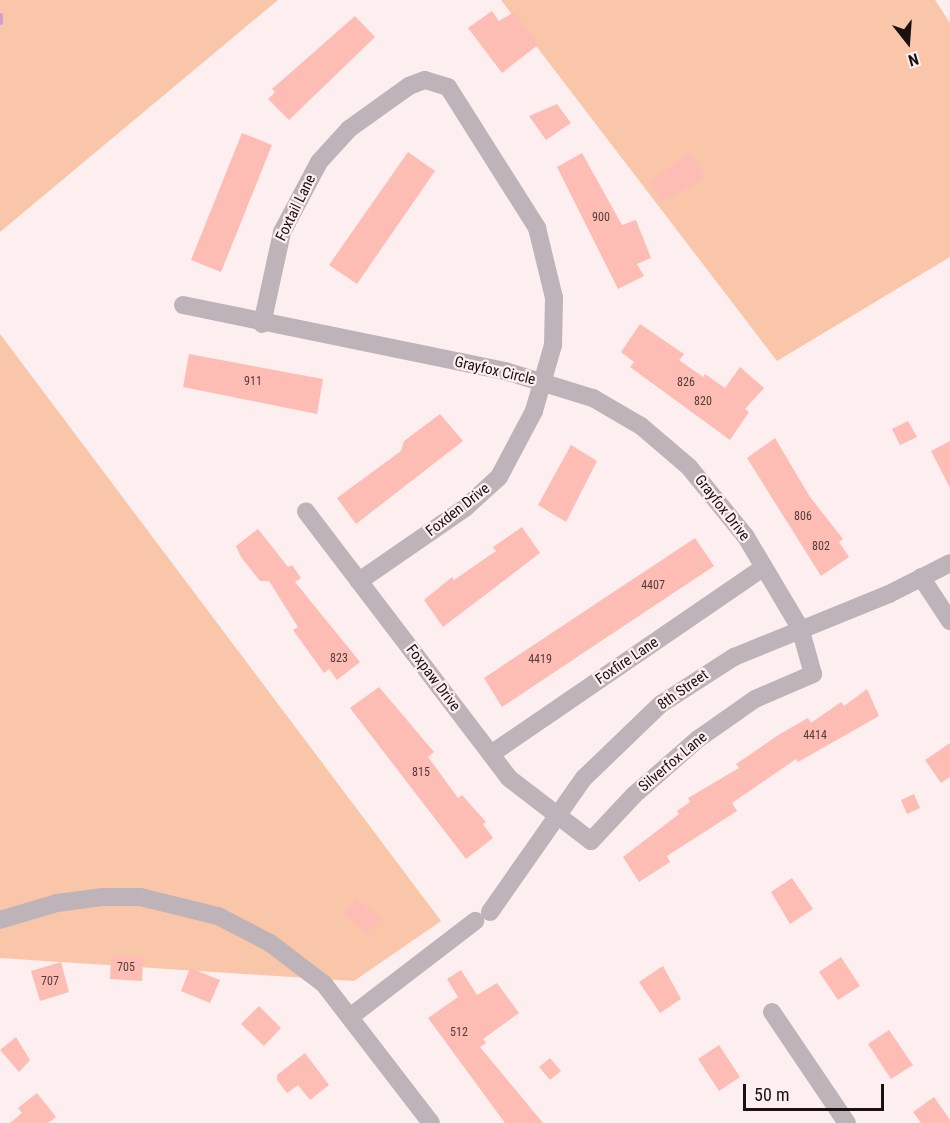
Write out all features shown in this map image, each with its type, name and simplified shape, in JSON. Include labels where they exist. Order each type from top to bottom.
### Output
[{"type":"street","name":"Foxtail Lane","points":[[262,324],[282,232],[319,162],[365,116],[409,86],[432,81]]},
{"type":"street","name":"Grayfox Circle","points":[[183,305],[262,324],[543,382],[555,319],[543,245],[522,202],[448,87],[432,81]]},
{"type":"street","name":"Grayfox Drive","points":[[543,382],[593,398],[667,446],[726,509],[800,627],[813,674],[784,687]]},
{"type":"street","name":"Foxden Drive","points":[[359,581],[465,508],[500,477],[514,455],[543,382]]},
{"type":"street","name":"Foxpaw Drive","points":[[306,512],[509,778],[574,829]]},
{"type":"street","name":"8th Street","points":[[350,1017],[482,916],[556,816],[606,754],[662,704],[734,657],[950,563]]},
{"type":"street","name":"Foxfire Lane","points":[[491,754],[763,568]]},
{"type":"street","points":[[921,577],[950,621]]},
{"type":"street","name":"Silverfox Lane","points":[[574,829],[591,841],[597,838],[634,795],[698,739],[755,699],[784,687]]},
{"type":"street","points":[[0,920],[57,903],[102,897],[178,904],[218,916],[270,943],[324,984],[430,1123]]},
{"type":"street","points":[[772,1012],[847,1123]]},
{"type":"shaded area","points":[[0,0],[278,0],[0,232]]},
{"type":"shaded area","points":[[501,0],[935,0],[950,23],[950,257],[777,361]]},
{"type":"shaded area","points":[[0,334],[441,921],[354,981],[0,958]]},
{"type":"building","points":[[492,11],[499,21],[514,12],[539,44],[502,73],[468,28]]},
{"type":"building","points":[[355,16],[375,37],[289,120],[268,99],[275,92],[272,89]]},
{"type":"building","points":[[557,104],[571,123],[546,140],[529,116]]},
{"type":"building","points":[[242,133],[272,145],[221,272],[191,260]]},
{"type":"building","points":[[408,152],[435,171],[357,284],[329,265]]},
{"type":"building","points":[[690,152],[706,178],[662,202],[650,182]]},
{"type":"building","points":[[582,153],[622,225],[636,220],[651,258],[637,264],[644,276],[618,289],[557,167]]},
{"type":"building","points":[[640,324],[684,354],[679,360],[703,377],[705,374],[725,388],[740,367],[764,388],[745,409],[749,412],[730,440],[630,367],[634,362],[621,352]]},
{"type":"building","points":[[189,354],[323,379],[317,414],[183,387]]},
{"type":"building","points":[[440,414],[463,441],[356,524],[337,498],[401,451],[404,441]]},
{"type":"building","points":[[908,421],[917,437],[900,445],[892,429]]},
{"type":"building","points":[[775,438],[810,497],[843,539],[839,542],[849,557],[821,576],[747,458]]},
{"type":"building","points":[[950,441],[950,488],[931,451]]},
{"type":"building","points":[[571,445],[597,461],[566,522],[538,505]]},
{"type":"building","points":[[522,527],[540,553],[443,627],[424,600],[452,577],[454,580],[496,551],[493,547]]},
{"type":"building","points":[[258,529],[288,567],[292,565],[301,578],[295,582],[360,662],[337,680],[329,669],[324,673],[293,630],[298,627],[269,581],[260,581],[241,557],[236,546]]},
{"type":"building","points":[[695,538],[714,566],[502,707],[484,678]]},
{"type":"building","points":[[379,687],[434,752],[428,757],[458,798],[462,795],[486,822],[483,824],[493,838],[466,859],[350,708]]},
{"type":"building","points":[[867,689],[879,716],[798,762],[796,759],[732,803],[737,811],[667,856],[670,862],[639,882],[623,857],[679,814],[677,811],[690,802],[688,798],[739,768],[736,764],[780,734],[808,718],[811,723],[841,702],[844,706]]},
{"type":"building","points":[[950,743],[950,777],[941,783],[925,760]]},
{"type":"building","points":[[914,794],[920,808],[907,814],[901,800]]},
{"type":"building","points":[[792,878],[813,909],[790,924],[771,892]]},
{"type":"building","points":[[356,898],[381,918],[367,934],[343,914]]},
{"type":"building","points":[[111,956],[143,957],[142,981],[110,979]]},
{"type":"building","points":[[841,957],[860,986],[838,1000],[819,972]]},
{"type":"building","points":[[61,962],[69,992],[40,1001],[31,971]]},
{"type":"building","points":[[663,966],[681,999],[660,1013],[639,982]]},
{"type":"building","points":[[190,968],[220,980],[210,1003],[181,991]]},
{"type":"building","points":[[461,970],[477,995],[497,983],[519,1013],[483,1039],[486,1043],[480,1047],[543,1123],[505,1123],[428,1018],[458,997],[447,979]]},
{"type":"building","points":[[259,1006],[281,1028],[264,1046],[241,1024]]},
{"type":"building","points":[[889,1030],[913,1065],[891,1079],[868,1044]]},
{"type":"building","points":[[16,1037],[30,1060],[19,1072],[0,1050]]},
{"type":"building","points":[[719,1045],[740,1077],[719,1091],[698,1059]]},
{"type":"building","points":[[305,1053],[329,1085],[310,1100],[298,1085],[287,1093],[277,1080],[277,1075]]},
{"type":"building","points":[[550,1058],[561,1071],[550,1080],[539,1067]]},
{"type":"building","points":[[37,1093],[56,1117],[48,1123],[10,1123],[22,1113],[18,1108]]},
{"type":"building","points":[[934,1097],[950,1123],[921,1123],[913,1112]]},
{"type":"waterway","points":[[0,15],[0,22]]}]
